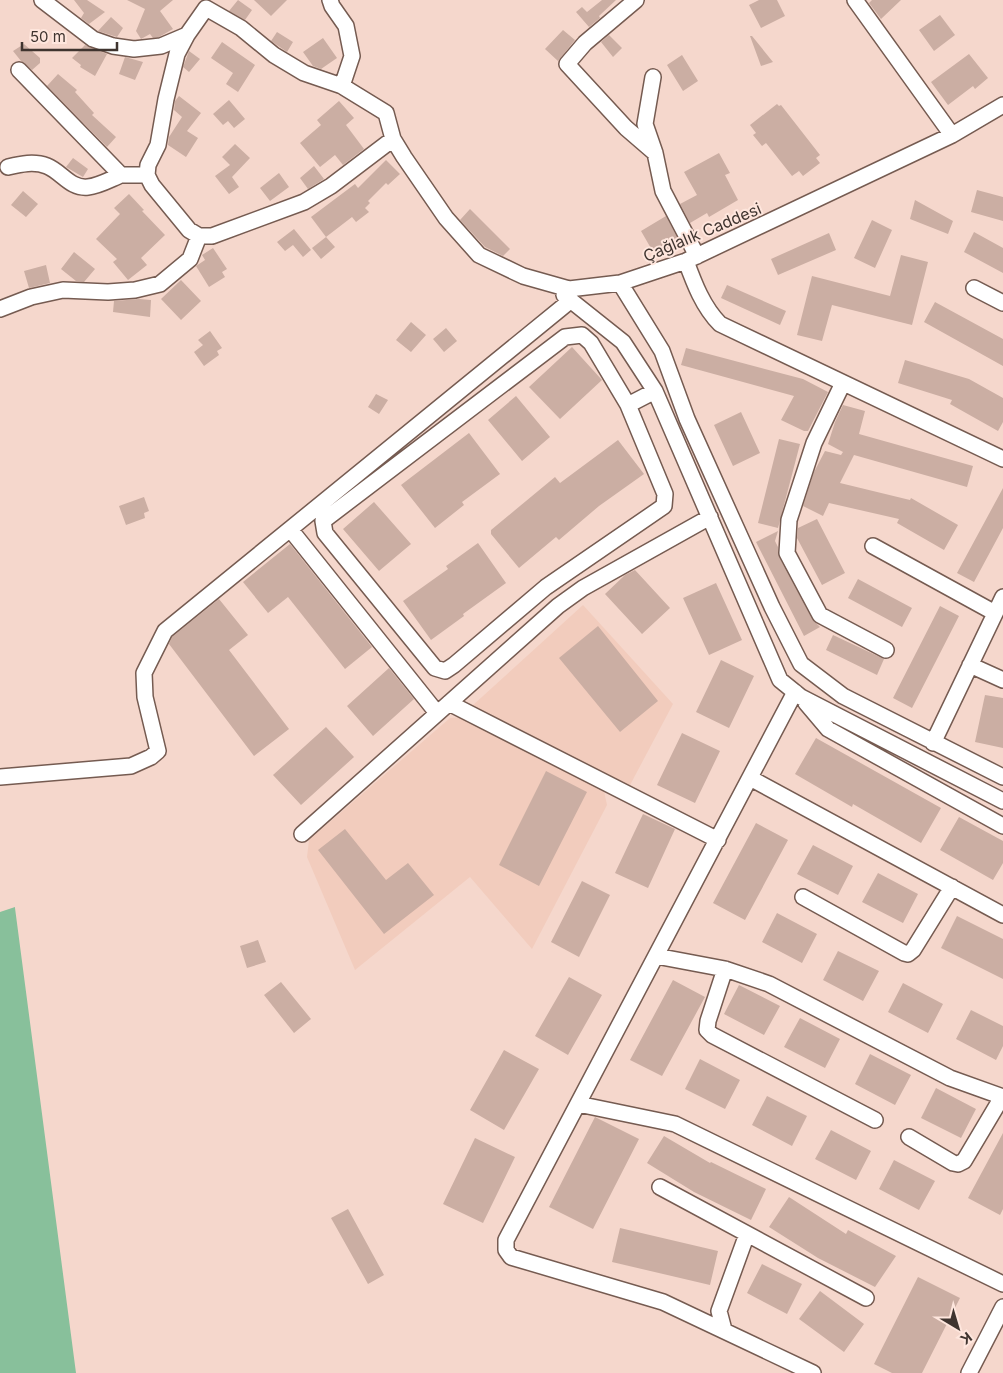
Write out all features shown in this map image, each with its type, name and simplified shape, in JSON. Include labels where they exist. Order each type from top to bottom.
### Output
[{"type":"street","points":[[42,0],[93,39],[113,46],[134,49],[162,46],[187,35]]},
{"type":"street","points":[[330,0],[346,26],[352,56],[342,86]]},
{"type":"street","points":[[636,0],[585,42],[567,64],[626,128],[655,153]]},
{"type":"street","points":[[855,0],[952,135]]},
{"type":"street","name":"Çağlalık Caddesi","points":[[147,175],[148,165],[158,145],[166,99],[177,54],[200,4],[214,14],[241,28],[274,55],[304,73],[342,86],[386,112],[392,139],[446,218],[479,255],[523,276],[569,289],[620,283],[692,259],[952,135],[1003,105]]},
{"type":"street","points":[[19,70],[121,175]]},
{"type":"street","points":[[653,77],[645,124],[655,153],[663,191],[692,259],[693,281],[710,315],[720,324],[1003,459]]},
{"type":"street","points":[[8,166],[33,163],[45,166],[56,171],[72,184],[82,187],[94,186],[121,175],[147,175],[152,185],[189,230],[199,236],[212,236],[304,202],[330,186],[392,139]]},
{"type":"street","points":[[0,310],[31,297],[63,290],[108,292],[135,290],[160,284],[190,259],[199,236]]},
{"type":"street","points":[[548,283],[623,342],[655,391],[780,680],[798,694],[1003,801]]},
{"type":"street","points":[[620,283],[662,351],[687,419],[772,607],[801,664],[843,696],[1003,777]]},
{"type":"street","points":[[974,288],[1003,303]]},
{"type":"street","points":[[0,777],[132,766],[151,758],[158,750],[145,697],[144,673],[165,631],[570,300]]},
{"type":"street","points":[[582,336],[591,343],[628,406],[665,494],[664,506],[546,587],[445,671],[435,668],[325,533],[323,521],[565,337],[582,336]]},
{"type":"street","points":[[843,383],[814,443],[789,520],[787,552],[820,615],[886,650]]},
{"type":"street","points":[[628,406],[655,391]]},
{"type":"street","points":[[302,834],[558,606],[583,588],[710,517]]},
{"type":"street","points":[[290,529],[438,713]]},
{"type":"street","points":[[873,546],[995,613]]},
{"type":"street","points":[[546,587],[558,606]]},
{"type":"street","points":[[933,743],[1003,597]]},
{"type":"street","points":[[970,666],[1003,680]]},
{"type":"street","points":[[798,694],[750,778],[506,1240],[506,1250],[511,1257],[663,1302],[813,1373]]},
{"type":"street","points":[[798,694],[828,729],[1003,826]]},
{"type":"street","points":[[450,703],[718,840]]},
{"type":"street","points":[[750,778],[1003,915]]},
{"type":"street","points":[[803,897],[908,954],[913,950],[952,887]]},
{"type":"street","points":[[656,956],[725,969],[769,984],[950,1078],[1003,1097],[964,1161],[958,1164],[953,1163],[909,1137]]},
{"type":"street","points":[[725,969],[707,1030],[712,1035],[875,1120]]},
{"type":"street","points":[[578,1104],[675,1124],[1003,1284]]},
{"type":"street","points":[[660,1187],[866,1298]]},
{"type":"street","points":[[724,1330],[719,1311],[747,1234]]},
{"type":"street","points":[[969,1373],[1003,1307]]},
{"type":"shaded area","points":[[583,605],[673,704],[629,787],[472,706]]},
{"type":"shaded area","points":[[462,717],[604,791],[607,805],[532,949],[470,877],[355,970],[307,857],[309,840],[450,718]]},
{"type":"green space","points":[[15,907],[76,1373],[0,1373],[0,912]]},
{"type":"building","points":[[74,0],[87,0],[105,12],[89,24],[81,18],[84,13]]},
{"type":"building","points":[[127,0],[173,0],[160,11],[173,29],[159,37],[153,38],[150,34],[141,39],[136,31],[145,9]]},
{"type":"building","points":[[238,0],[252,10],[245,20],[229,11]]},
{"type":"building","points":[[254,0],[287,0],[271,16]]},
{"type":"building","points":[[602,0],[616,0],[589,27],[576,12],[582,7],[587,12]]},
{"type":"building","points":[[759,0],[777,0],[785,16],[761,28],[749,5]]},
{"type":"building","points":[[872,0],[901,0],[881,19],[869,3]]},
{"type":"building","points":[[940,15],[955,35],[934,51],[919,30]]},
{"type":"building","points":[[111,17],[123,28],[117,37],[98,31]]},
{"type":"building","points":[[563,30],[575,40],[558,61],[545,49]]},
{"type":"building","points":[[277,32],[293,42],[287,52],[271,41]]},
{"type":"building","points":[[609,35],[622,48],[613,57],[601,42]]},
{"type":"building","points":[[750,36],[752,36],[773,62],[761,66]]},
{"type":"building","points":[[323,38],[337,58],[321,69],[313,66],[303,52]]},
{"type":"building","points":[[222,42],[255,65],[238,92],[226,84],[233,73],[211,58]]},
{"type":"building","points":[[24,44],[40,58],[40,63],[32,70],[13,51]]},
{"type":"building","points":[[85,45],[107,54],[95,76],[80,67],[81,65],[72,58]]},
{"type":"building","points":[[189,51],[200,59],[189,72],[183,67]]},
{"type":"building","points":[[969,54],[988,78],[975,89],[973,86],[948,105],[931,82]]},
{"type":"building","points":[[682,55],[698,81],[683,91],[667,65]]},
{"type":"building","points":[[125,57],[143,62],[135,80],[119,74]]},
{"type":"building","points":[[58,74],[77,90],[75,92],[94,113],[92,115],[116,137],[107,147],[47,86]]},
{"type":"building","points":[[179,96],[201,113],[187,131],[198,138],[186,157],[168,145],[169,137],[182,117],[174,110],[175,101]]},
{"type":"building","points":[[229,100],[245,119],[234,128],[228,121],[223,125],[213,114]]},
{"type":"building","points":[[339,101],[354,118],[346,125],[364,149],[343,165],[335,155],[320,167],[300,143],[321,125],[317,120]]},
{"type":"building","points":[[777,104],[781,105],[820,155],[816,158],[820,163],[803,176],[799,171],[792,176],[766,143],[762,146],[753,135],[756,133],[750,125]]},
{"type":"building","points":[[235,144],[250,158],[232,177],[239,187],[229,194],[215,176],[230,165],[222,157]]},
{"type":"building","points":[[719,153],[730,173],[725,175],[738,200],[709,217],[707,213],[690,223],[680,204],[697,195],[684,172]]},
{"type":"building","points":[[73,158],[88,169],[83,177],[66,167]]},
{"type":"building","points":[[386,160],[400,174],[388,185],[386,183],[368,201],[370,203],[365,208],[369,212],[356,222],[352,217],[326,237],[311,217],[355,184],[358,188]]},
{"type":"building","points":[[314,166],[324,179],[308,189],[300,178]]},
{"type":"building","points":[[279,173],[289,187],[270,201],[260,188]]},
{"type":"building","points":[[977,190],[1003,197],[1003,221],[971,212]]},
{"type":"building","points":[[23,191],[38,204],[26,217],[11,205]]},
{"type":"building","points":[[129,194],[165,235],[141,258],[147,265],[128,280],[113,262],[117,259],[96,239],[120,214],[114,208]]},
{"type":"building","points":[[915,200],[953,221],[948,234],[910,219]]},
{"type":"building","points":[[470,209],[510,249],[503,256],[485,247],[460,220]]},
{"type":"building","points":[[666,216],[680,243],[656,257],[641,231]]},
{"type":"building","points":[[872,220],[892,230],[875,268],[854,258]]},
{"type":"building","points":[[294,229],[311,250],[303,257],[293,245],[285,251],[277,242]]},
{"type":"building","points":[[974,232],[1003,248],[1003,273],[964,252]]},
{"type":"building","points":[[829,233],[836,250],[778,275],[771,259]]},
{"type":"building","points":[[326,237],[335,247],[321,259],[312,248]]},
{"type":"building","points":[[213,248],[227,269],[222,272],[225,277],[209,287],[196,266],[205,260],[202,255]]},
{"type":"building","points":[[74,252],[95,269],[84,282],[76,281],[61,269]]},
{"type":"building","points":[[901,255],[928,262],[912,325],[832,305],[822,341],[797,335],[812,276],[890,296]]},
{"type":"building","points":[[46,265],[50,283],[29,288],[24,271]]},
{"type":"building","points":[[181,280],[201,301],[181,320],[161,299]]},
{"type":"building","points":[[727,285],[786,311],[780,325],[721,298]]},
{"type":"building","points":[[151,300],[150,317],[113,312],[114,301]]},
{"type":"building","points":[[935,302],[1003,339],[1003,366],[924,322]]},
{"type":"building","points":[[411,322],[426,335],[411,352],[396,340]]},
{"type":"building","points":[[446,328],[457,341],[444,352],[433,339]]},
{"type":"building","points":[[210,331],[222,348],[217,351],[219,355],[204,366],[194,352],[203,345],[198,340]]},
{"type":"building","points":[[572,347],[602,380],[560,419],[529,387]]},
{"type":"building","points":[[686,348],[803,379],[828,392],[808,431],[804,431],[781,420],[794,396],[681,365]]},
{"type":"building","points":[[905,360],[969,379],[1003,398],[1003,422],[998,431],[950,404],[952,400],[898,383]]},
{"type":"building","points":[[376,394],[388,400],[379,414],[368,407]]},
{"type":"building","points":[[516,396],[550,437],[522,461],[488,420]]},
{"type":"building","points":[[843,405],[865,411],[859,434],[973,466],[967,487],[854,455],[840,483],[910,500],[911,498],[958,525],[944,550],[897,523],[899,519],[829,503],[823,516],[803,506],[814,472],[825,451],[841,455],[843,452],[828,444]]},
{"type":"building","points":[[741,412],[760,453],[733,466],[714,425]]},
{"type":"building","points":[[469,433],[500,474],[462,502],[464,505],[435,528],[401,485]]},
{"type":"building","points":[[779,439],[800,444],[778,528],[758,523]]},
{"type":"building","points":[[618,440],[644,474],[599,506],[559,540],[556,537],[519,568],[491,534],[491,530],[555,477],[560,483]]},
{"type":"building","points":[[1003,488],[1003,528],[974,582],[957,573]]},
{"type":"building","points":[[144,497],[149,511],[144,513],[145,518],[126,525],[119,506]]},
{"type":"building","points":[[374,502],[411,544],[379,571],[343,529]]},
{"type":"building","points":[[817,519],[845,573],[822,585],[797,538],[798,528]]},
{"type":"building","points":[[778,531],[775,541],[779,557],[812,619],[820,627],[804,636],[756,542]]},
{"type":"building","points":[[478,543],[506,583],[431,640],[403,601],[448,569],[446,566]]},
{"type":"building","points":[[290,544],[372,647],[345,669],[288,597],[268,613],[243,582]]},
{"type":"building","points":[[635,570],[670,608],[642,634],[605,594],[625,575]]},
{"type":"building","points":[[858,579],[912,608],[902,627],[848,598]]},
{"type":"building","points":[[716,583],[742,640],[709,655],[683,598]]},
{"type":"building","points":[[219,599],[248,635],[229,650],[289,729],[254,756],[169,644],[172,637]]},
{"type":"building","points":[[940,606],[959,616],[912,708],[893,698]]},
{"type":"building","points":[[598,626],[658,701],[620,732],[559,658]]},
{"type":"building","points":[[833,635],[884,659],[877,675],[826,650]]},
{"type":"building","points":[[721,660],[754,676],[729,728],[696,712]]},
{"type":"building","points":[[389,668],[414,699],[373,736],[347,706]]},
{"type":"building","points":[[985,695],[1003,698],[1003,748],[975,742]]},
{"type":"building","points":[[326,727],[354,757],[301,805],[273,775]]},
{"type":"building","points":[[682,733],[720,751],[695,803],[657,785]]},
{"type":"building","points":[[816,738],[941,808],[921,843],[853,804],[852,807],[795,774]]},
{"type":"building","points":[[546,771],[587,792],[539,886],[499,865]]},
{"type":"building","points":[[643,814],[675,829],[648,888],[615,873]]},
{"type":"building","points":[[959,817],[1003,841],[1003,863],[993,880],[940,850]]},
{"type":"building","points":[[756,823],[788,840],[745,920],[713,903]]},
{"type":"building","points":[[345,829],[386,880],[408,863],[434,895],[384,934],[318,850]]},
{"type":"building","points":[[813,845],[853,866],[838,895],[797,874]]},
{"type":"building","points":[[878,873],[918,894],[903,923],[862,902]]},
{"type":"building","points":[[582,881],[610,895],[579,957],[551,942]]},
{"type":"building","points":[[777,913],[817,934],[802,963],[762,942]]},
{"type":"building","points":[[957,916],[1003,939],[1003,979],[941,948]]},
{"type":"building","points":[[258,940],[266,962],[247,968],[240,946]]},
{"type":"building","points":[[838,951],[879,971],[863,1001],[823,980]]},
{"type":"building","points":[[569,977],[602,995],[568,1055],[535,1036]]},
{"type":"building","points":[[673,980],[705,997],[662,1076],[630,1060]]},
{"type":"building","points":[[281,982],[311,1019],[294,1033],[264,995]]},
{"type":"building","points":[[903,983],[943,1004],[928,1033],[888,1012]]},
{"type":"building","points":[[739,985],[780,1006],[764,1035],[724,1014]]},
{"type":"building","points":[[971,1010],[1003,1026],[1003,1046],[996,1060],[956,1039]]},
{"type":"building","points":[[800,1018],[840,1039],[825,1068],[784,1047]]},
{"type":"building","points":[[504,1050],[539,1069],[504,1130],[470,1110]]},
{"type":"building","points":[[870,1054],[911,1075],[895,1105],[855,1084]]},
{"type":"building","points":[[700,1059],[740,1080],[725,1109],[685,1089]]},
{"type":"building","points":[[936,1088],[976,1109],[961,1138],[921,1118]]},
{"type":"building","points":[[767,1096],[807,1116],[792,1146],[752,1125]]},
{"type":"building","points":[[595,1117],[639,1139],[593,1229],[549,1207]]},
{"type":"building","points":[[831,1130],[871,1151],[856,1180],[815,1159]]},
{"type":"building","points":[[1003,1133],[1003,1209],[1000,1215],[968,1198]]},
{"type":"building","points":[[664,1136],[710,1163],[766,1189],[751,1220],[694,1192],[647,1163]]},
{"type":"building","points":[[475,1138],[515,1157],[483,1223],[443,1204]]},
{"type":"building","points":[[894,1160],[935,1181],[919,1210],[879,1189]]},
{"type":"building","points":[[789,1197],[846,1234],[848,1230],[896,1256],[875,1287],[818,1258],[769,1227]]},
{"type":"building","points":[[348,1209],[384,1275],[368,1284],[331,1218]]},
{"type":"building","points":[[620,1228],[718,1251],[710,1285],[612,1262]]},
{"type":"building","points":[[762,1264],[802,1284],[787,1314],[747,1293]]},
{"type":"building","points":[[918,1277],[960,1298],[922,1373],[892,1373],[874,1364]]},
{"type":"building","points":[[820,1291],[864,1324],[844,1352],[799,1319]]}]
